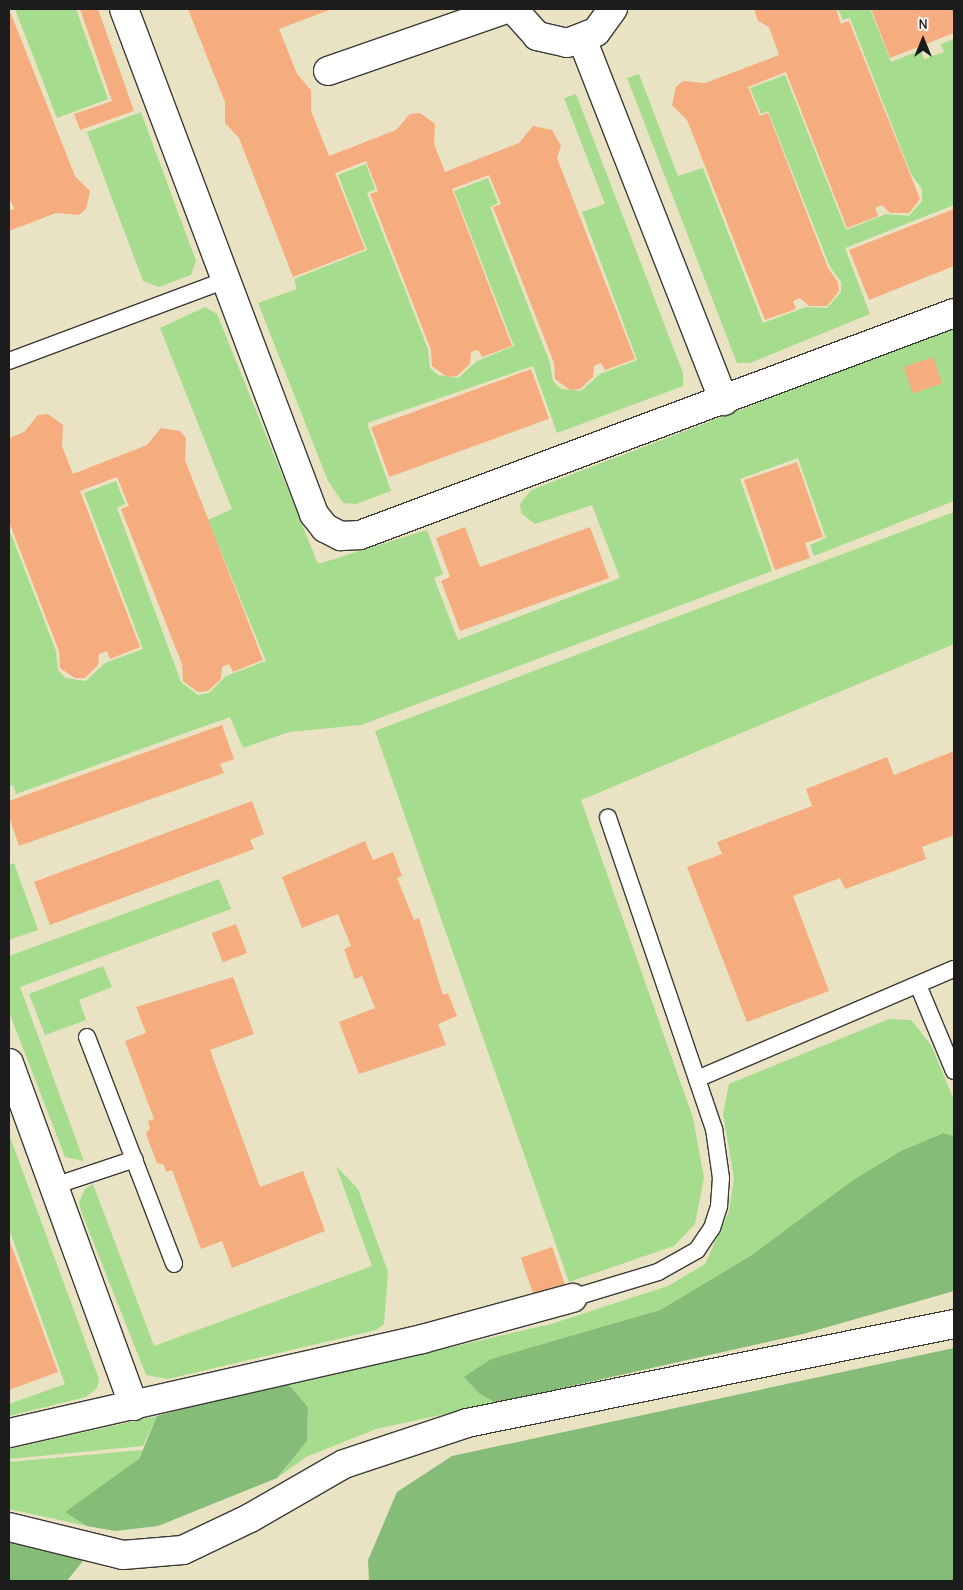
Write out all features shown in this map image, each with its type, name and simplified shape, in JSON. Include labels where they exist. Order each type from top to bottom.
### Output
[{"type":"street","points":[[124,9],[314,514],[325,528],[341,536],[360,535],[724,401],[954,313]]},
{"type":"street","points":[[328,71],[506,9]]},
{"type":"street","points":[[513,9],[537,36],[567,43],[582,39],[596,32],[613,9]]},
{"type":"street","points":[[582,39],[724,401]]},
{"type":"street","points":[[9,1064],[134,1406]]},
{"type":"street","points":[[9,1432],[134,1406],[422,1339],[572,1298]]},
{"type":"street","points":[[9,1527],[123,1555],[183,1550],[250,1518],[344,1464],[467,1423],[954,1324]]},
{"type":"lane","points":[[9,362],[226,280]]},
{"type":"lane","points":[[572,1298],[658,1272],[697,1250],[712,1228],[721,1178],[714,1130],[608,818]]},
{"type":"lane","points":[[697,1078],[954,969]]},
{"type":"lane","points":[[918,985],[954,1071]]},
{"type":"lane","points":[[87,1037],[174,1264]]},
{"type":"lane","points":[[54,1186],[135,1159]]},
{"type":"green space","points":[[15,9],[76,9],[108,99],[57,118]]},
{"type":"green space","points":[[838,9],[870,9],[891,62],[921,50],[924,59],[944,52],[941,44],[954,39],[954,205],[845,248],[870,314],[750,363],[737,363],[627,78],[639,74],[678,176],[703,168],[763,323],[806,307],[827,308],[841,292],[841,282],[830,267],[768,111],[761,114],[750,88],[785,75],[846,230],[886,214],[909,216],[922,201],[922,189],[911,174],[850,18],[843,20]]},
{"type":"green space","points":[[576,94],[683,373],[683,386],[557,433],[533,366],[367,423],[391,491],[356,504],[343,503],[328,481],[258,303],[297,289],[294,279],[367,250],[338,175],[366,164],[375,189],[367,193],[428,349],[430,368],[438,375],[458,378],[477,361],[514,346],[454,191],[488,178],[498,203],[490,207],[550,363],[553,381],[561,389],[581,391],[600,374],[637,360],[582,212],[605,204],[564,98]]},
{"type":"green space","points":[[141,112],[196,261],[191,275],[159,287],[143,281],[87,132]]},
{"type":"green space","points":[[205,307],[217,314],[318,564],[427,530],[443,574],[434,578],[458,640],[620,578],[592,505],[535,524],[521,513],[520,504],[531,490],[954,328],[954,501],[814,556],[810,545],[826,538],[798,458],[740,479],[772,571],[361,725],[289,732],[243,748],[230,717],[16,794],[13,785],[9,787],[9,529],[56,651],[58,670],[65,678],[86,681],[105,663],[143,649],[84,493],[116,481],[125,504],[117,508],[181,682],[198,695],[209,693],[226,676],[266,661],[208,520],[232,509],[160,328]]},
{"type":"green space","points":[[954,512],[954,644],[581,800],[693,1118],[704,1178],[695,1224],[674,1246],[569,1282],[375,731]]},
{"type":"green space","points":[[14,863],[38,930],[9,940],[9,865]]},
{"type":"green space","points":[[219,879],[231,909],[20,987],[84,1161],[65,1157],[9,1012],[9,956]]},
{"type":"green space","points":[[103,966],[112,987],[79,1000],[86,1020],[45,1035],[29,994]]},
{"type":"green space","points":[[889,1019],[911,1020],[931,1045],[954,1100],[954,1136],[943,1133],[901,1151],[752,1255],[660,1310],[491,1359],[465,1377],[480,1394],[496,1403],[376,1429],[306,1457],[277,1478],[307,1441],[308,1407],[289,1385],[551,1324],[668,1286],[705,1264],[729,1211],[734,1178],[723,1114],[729,1084]]},
{"type":"green space","points":[[943,1133],[954,1136],[954,1291],[803,1334],[496,1403],[480,1394],[464,1377],[491,1359],[660,1310],[752,1255],[852,1181],[901,1151]]},
{"type":"green space","points":[[9,1134],[99,1379],[97,1388],[86,1397],[9,1416],[9,1404],[65,1384],[9,1229]]},
{"type":"green space","points":[[336,1166],[358,1189],[388,1272],[384,1324],[376,1330],[168,1379],[146,1375],[81,1211],[79,1202],[85,1189],[93,1184],[154,1346],[372,1266]]},
{"type":"green space","points":[[954,1348],[954,1581],[369,1581],[368,1560],[397,1492],[452,1456]]},
{"type":"green space","points":[[289,1385],[308,1407],[307,1441],[277,1478],[158,1526],[115,1531],[87,1526],[65,1512],[139,1459],[157,1416],[243,1392]]},
{"type":"green space","points":[[157,1416],[143,1446],[9,1459],[9,1449]]},
{"type":"green space","points":[[142,1450],[139,1459],[116,1479],[66,1511],[87,1526],[9,1509],[9,1462]]},
{"type":"green space","points":[[9,1535],[82,1556],[82,1562],[67,1581],[9,1581]]},
{"type":"building","points":[[9,9],[75,176],[90,191],[86,209],[79,215],[56,213],[9,231],[9,211],[14,209],[9,197]]},
{"type":"building","points":[[80,9],[98,9],[134,111],[80,130],[74,114],[112,101]]},
{"type":"building","points":[[188,9],[332,9],[279,29],[297,74],[311,90],[311,111],[329,156],[396,130],[410,114],[420,113],[435,124],[434,144],[445,172],[519,143],[533,126],[552,130],[561,146],[557,158],[635,359],[605,370],[601,363],[594,366],[593,377],[580,389],[570,390],[555,379],[554,363],[493,207],[501,204],[489,175],[452,189],[512,346],[482,357],[478,350],[471,352],[470,364],[457,376],[447,377],[432,366],[431,350],[370,194],[378,191],[366,161],[335,173],[365,249],[293,277],[239,138],[225,123],[225,102]]},
{"type":"building","points":[[754,9],[836,9],[841,24],[849,21],[920,199],[909,213],[890,213],[882,205],[875,208],[878,216],[847,228],[786,72],[748,87],[760,116],[768,113],[828,268],[838,282],[839,291],[827,306],[809,306],[800,298],[793,301],[796,309],[765,320],[687,120],[672,105],[676,87],[683,81],[705,83],[779,55],[769,27],[758,21]]},
{"type":"building","points":[[871,9],[954,9],[954,33],[890,58]]},
{"type":"building","points":[[954,209],[954,266],[869,300],[849,250]]},
{"type":"building","points":[[933,357],[942,383],[913,394],[904,367]]},
{"type":"building","points":[[531,369],[549,419],[389,477],[371,427]]},
{"type":"building","points":[[48,414],[63,425],[62,446],[73,474],[147,445],[161,428],[180,431],[186,438],[185,460],[263,660],[233,672],[229,664],[222,667],[221,679],[208,691],[198,692],[183,681],[182,664],[121,509],[129,506],[117,477],[80,491],[140,647],[110,659],[107,651],[99,654],[98,665],[85,678],[75,678],[60,668],[59,651],[9,522],[9,438],[24,432],[38,415]]},
{"type":"building","points":[[797,462],[823,537],[805,543],[810,558],[775,570],[744,480]]},
{"type":"building","points":[[465,527],[480,567],[590,527],[609,578],[460,631],[441,581],[450,577],[436,538]]},
{"type":"building","points":[[222,725],[234,759],[220,764],[224,773],[19,846],[9,816],[9,801]]},
{"type":"building","points":[[954,751],[954,835],[922,847],[926,859],[845,889],[840,878],[793,896],[829,991],[747,1022],[687,867],[722,854],[717,842],[812,806],[806,789],[887,757],[894,775]]},
{"type":"building","points":[[252,801],[264,834],[250,840],[254,849],[50,925],[34,882]]},
{"type":"building","points":[[365,841],[373,860],[393,852],[402,876],[397,878],[414,920],[419,918],[443,995],[448,993],[457,1016],[438,1024],[446,1045],[359,1074],[339,1022],[375,1008],[362,976],[355,979],[344,949],[351,946],[338,914],[302,928],[282,877]]},
{"type":"building","points":[[236,924],[247,953],[223,962],[212,933]]},
{"type":"building","points":[[233,977],[254,1034],[210,1050],[260,1187],[303,1171],[325,1231],[232,1268],[222,1241],[201,1249],[172,1170],[166,1172],[164,1165],[157,1163],[146,1134],[150,1128],[148,1121],[154,1119],[125,1041],[146,1033],[136,1007]]},
{"type":"building","points":[[9,1239],[58,1372],[9,1390]]},
{"type":"building","points":[[552,1247],[565,1285],[534,1296],[521,1258]]}]
